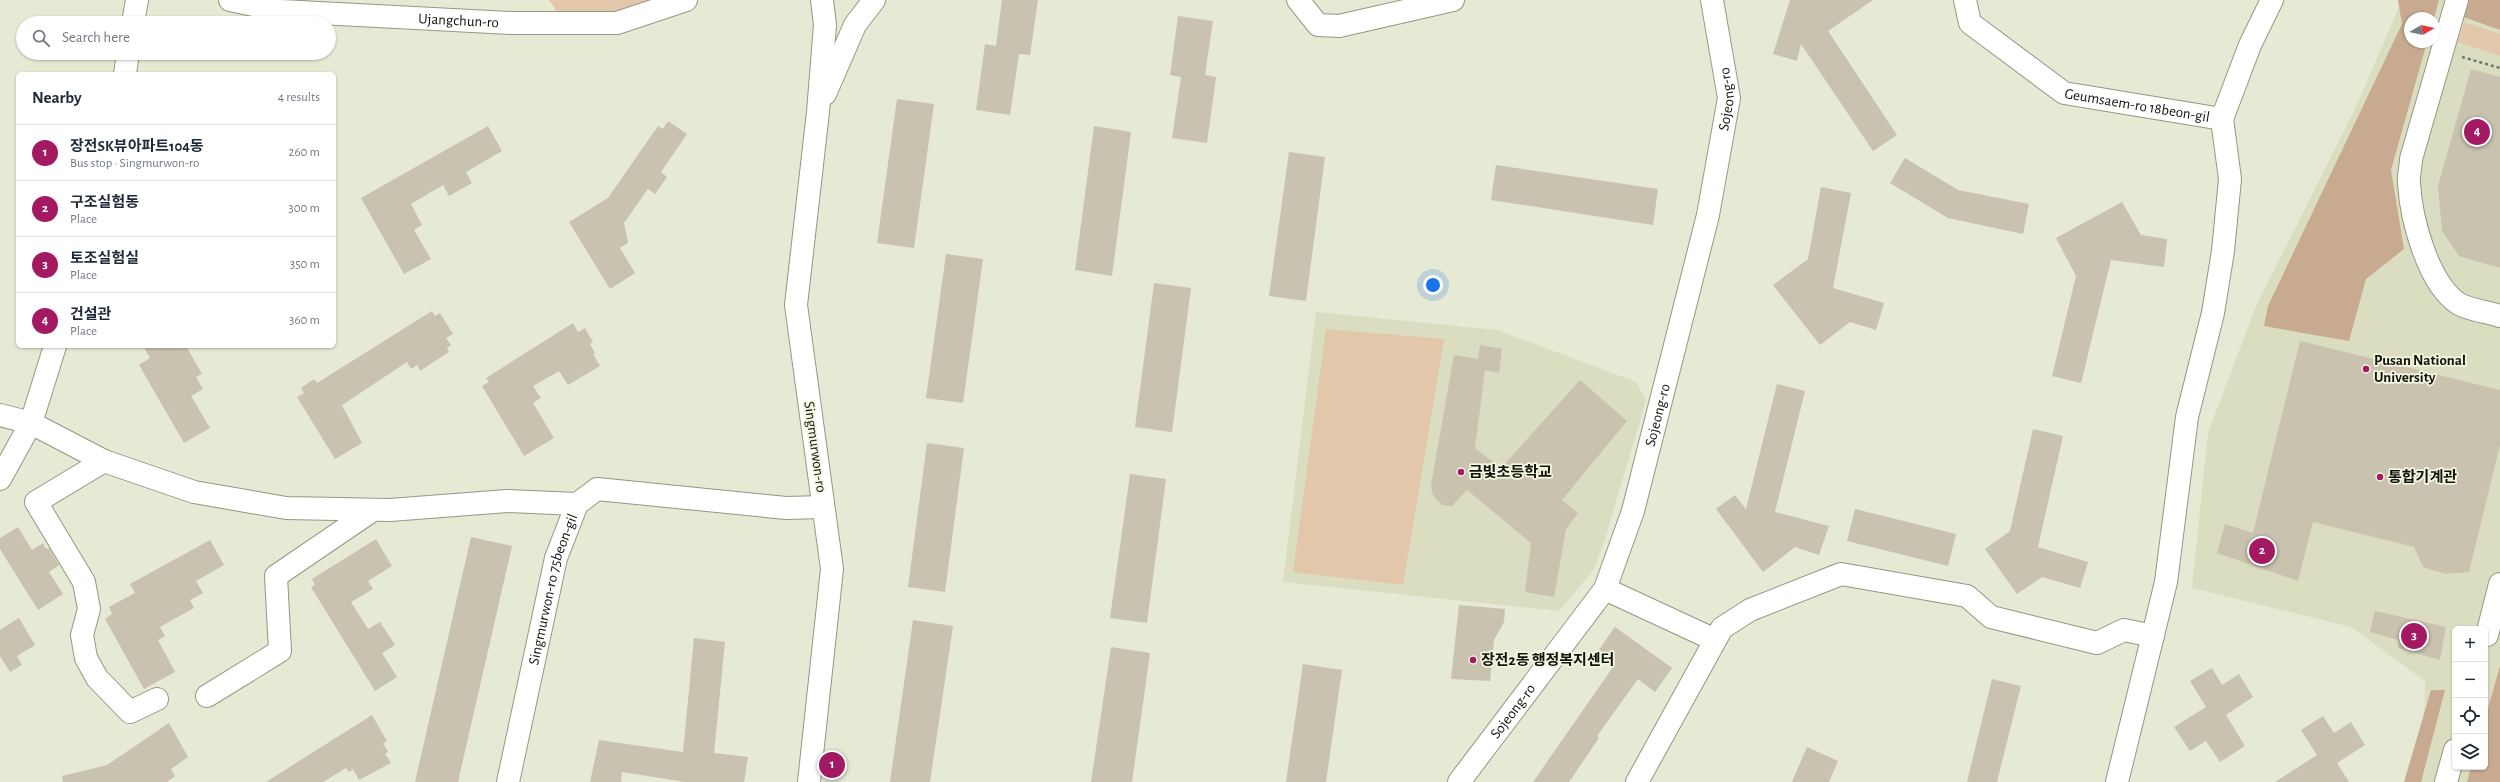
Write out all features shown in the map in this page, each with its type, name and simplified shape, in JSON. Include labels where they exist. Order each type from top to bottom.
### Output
[{"type":"street","points":[[134,16],[137,0]]},
{"type":"street","name":"Ujangchun-ro","points":[[230,0],[282,11],[511,23],[617,23],[686,0]]},
{"type":"street","name":"Singmurwon-ro","points":[[809,782],[832,568],[796,305],[818,112],[825,25],[822,0]]},
{"type":"street","name":"Singmurwon-ro","points":[[818,112],[855,25],[874,0]]},
{"type":"street","points":[[1298,0],[1318,26],[1339,26],[1454,0]]},
{"type":"street","name":"Sojeong-ro","points":[[1460,782],[1605,589],[1633,511],[1710,207],[1729,98],[1712,0]]},
{"type":"street","name":"Geumsaem-ro 18beon-gil","points":[[1965,0],[1970,23],[2064,94],[2222,119],[2250,45],[2272,0]]},
{"type":"street","points":[[2457,0],[2411,159],[2409,183],[2422,243],[2432,273],[2442,290],[2460,304],[2500,316]]},
{"type":"street","points":[[125,72],[127,60]]},
{"type":"street","points":[[2117,782],[2166,582],[2187,417],[2213,313],[2224,251],[2230,179],[2222,119]]},
{"type":"street","points":[[0,480],[31,422],[54,348]]},
{"type":"street","points":[[0,415],[31,422],[104,461],[194,492],[286,508],[373,510],[507,501],[577,504]]},
{"type":"street","points":[[104,461],[36,502],[84,582],[89,609],[82,635],[86,658],[97,678],[130,712],[157,699]]},
{"type":"street","name":"Singmurwon-ro 75beon-gil","points":[[508,782],[556,558],[577,504],[597,489],[786,508],[823,507]]},
{"type":"street","points":[[207,696],[280,651],[276,576],[373,510]]},
{"type":"street","points":[[1638,782],[1722,628],[1750,610],[1841,574],[1967,596],[1991,617],[2097,643],[2124,630],[2153,636]]},
{"type":"street","points":[[2491,635],[2500,584]]},
{"type":"street","points":[[1605,589],[1715,640]]},
{"type":"street","points":[[2446,782],[2452,761]]},
{"type":"path","points":[[2455,55],[2500,68]]},
{"type":"shaded area","points":[[549,0],[670,0],[568,28]]},
{"type":"shaded area","points":[[2398,0],[2439,0],[2436,12],[2404,12],[2404,48],[2425,48],[2391,170],[2404,249],[2366,279],[2349,341],[2264,326],[2268,306],[2402,24]]},
{"type":"shaded area","name":"Pusan National University","points":[[2402,0],[2500,0],[2500,782],[2411,782],[2424,741],[2425,681],[2351,627],[2192,588],[2208,433],[2256,306],[2356,107]]},
{"type":"shaded area","points":[[2463,0],[2500,0],[2500,30],[2458,15]]},
{"type":"shaded area","points":[[2464,22],[2500,34],[2500,56],[2458,42]]},
{"type":"shaded area","name":"금빛초등학교","points":[[1316,312],[1497,330],[1636,382],[1646,401],[1604,542],[1594,569],[1559,611],[1283,582]]},
{"type":"shaded area","points":[[1326,329],[1444,339],[1403,585],[1293,572]]},
{"type":"shaded area","points":[[2500,666],[2500,782],[2467,782],[2470,770],[2488,770],[2488,708]]},
{"type":"shaded area","points":[[2431,690],[2445,690],[2421,782],[2404,782]]},
{"type":"building","points":[[1002,0],[1038,0],[1030,55],[1019,54],[1010,115],[976,110],[985,44],[996,46]]},
{"type":"building","points":[[1790,0],[1873,0],[1828,31],[1897,135],[1873,151],[1801,44],[1797,61],[1773,54]]},
{"type":"building","points":[[1178,16],[1213,21],[1205,75],[1216,77],[1207,143],[1172,138],[1181,77],[1170,75]]},
{"type":"building","points":[[2471,69],[2500,77],[2500,268],[2459,256],[2442,231],[2438,186]]},
{"type":"building","points":[[897,99],[934,104],[914,248],[877,243]]},
{"type":"building","points":[[668,121],[687,134],[661,172],[667,177],[655,194],[648,189],[624,223],[628,243],[620,248],[635,273],[610,289],[569,222],[608,198],[658,126],[663,129]]},
{"type":"building","points":[[488,126],[502,151],[466,172],[472,183],[449,196],[443,185],[411,204],[422,225],[414,230],[431,259],[404,274],[361,198]]},
{"type":"building","points":[[1094,126],[1131,132],[1112,276],[1075,270]]},
{"type":"building","points":[[1289,152],[1325,157],[1306,301],[1269,296]]},
{"type":"building","points":[[1905,158],[1958,190],[2029,204],[2023,234],[1948,218],[1890,183]]},
{"type":"building","points":[[1496,165],[1658,189],[1653,225],[1491,200]]},
{"type":"building","points":[[1821,187],[1851,193],[1833,288],[1884,303],[1876,330],[1850,322],[1820,345],[1773,285],[1808,259]]},
{"type":"building","points":[[2122,202],[2141,235],[2167,239],[2164,267],[2111,260],[2081,383],[2052,376],[2076,276],[2056,238]]},
{"type":"building","points":[[946,254],[983,259],[963,403],[926,398]]},
{"type":"building","points":[[1154,283],[1191,288],[1172,432],[1135,427]]},
{"type":"building","points":[[432,311],[435,316],[440,313],[453,334],[446,338],[451,345],[447,348],[449,352],[420,371],[417,365],[411,369],[407,362],[342,405],[362,443],[335,459],[297,397],[304,393],[301,388],[314,379],[317,383]]},
{"type":"building","points":[[573,323],[578,332],[585,328],[593,342],[590,344],[595,353],[593,354],[600,366],[568,385],[559,371],[533,386],[541,398],[533,403],[554,438],[524,456],[482,386],[489,382],[486,378]]},
{"type":"building","name":"통합기계관","points":[[2300,341],[2500,390],[2500,445],[2469,572],[2445,574],[2423,567],[2414,547],[2313,522],[2298,581],[2217,553],[2225,524],[2253,533]]},
{"type":"building","name":"금빛초등학교","points":[[1480,345],[1502,349],[1499,373],[1485,370],[1475,448],[1501,468],[1580,380],[1627,421],[1562,500],[1578,513],[1566,529],[1554,597],[1525,592],[1531,543],[1467,490],[1452,506],[1442,505],[1433,496],[1431,485],[1454,355],[1478,359]]},
{"type":"building","points":[[144,348],[187,348],[202,374],[196,377],[203,389],[191,396],[210,428],[184,443],[139,365],[150,358]]},
{"type":"building","points":[[1777,384],[1805,391],[1775,512],[1829,526],[1819,555],[1795,547],[1763,572],[1716,509],[1735,495],[1746,509]]},
{"type":"building","points":[[2033,429],[2063,436],[2038,547],[2088,562],[2080,588],[2042,577],[2017,594],[1985,549],[2010,531]]},
{"type":"building","points":[[927,443],[964,448],[945,592],[908,587]]},
{"type":"building","points":[[1130,474],[1166,479],[1147,623],[1110,618]]},
{"type":"building","points":[[1855,509],[1956,534],[1948,566],[1847,541]]},
{"type":"building","points":[[18,527],[32,550],[43,543],[46,549],[49,548],[59,565],[49,572],[63,594],[38,610],[0,549],[0,538]]},
{"type":"building","points":[[471,537],[512,546],[458,782],[415,782]]},
{"type":"building","points":[[376,539],[392,566],[368,581],[373,589],[351,602],[368,629],[380,622],[395,645],[382,653],[397,677],[375,691],[311,587],[315,585],[312,579]]},
{"type":"building","points":[[210,540],[224,565],[196,581],[203,593],[190,600],[194,608],[160,627],[165,636],[158,640],[175,672],[144,689],[105,619],[112,614],[109,607],[135,593],[130,584]]},
{"type":"building","name":"장전2동 행정복지센터","points":[[1459,605],[1505,609],[1504,622],[1494,640],[1490,681],[1451,679]]},
{"type":"building","points":[[2375,611],[2446,627],[2440,660],[2398,648],[2398,640],[2370,632]]},
{"type":"building","points":[[19,618],[35,645],[17,656],[22,665],[10,672],[0,656],[0,630]]},
{"type":"building","points":[[913,620],[953,626],[930,782],[890,782]]},
{"type":"building","points":[[1615,627],[1672,668],[1655,692],[1638,679],[1597,736],[1599,738],[1569,782],[1533,782],[1615,664],[1598,651]]},
{"type":"building","points":[[694,638],[725,642],[714,753],[748,757],[744,782],[685,782],[622,772],[621,782],[590,782],[599,740],[683,752]]},
{"type":"building","points":[[1111,647],[1150,653],[1132,782],[1091,782]]},
{"type":"building","points":[[1303,664],[1342,670],[1326,782],[1286,782]]},
{"type":"building","points":[[2212,668],[2222,685],[2239,674],[2253,697],[2226,715],[2245,746],[2220,762],[2206,741],[2190,751],[2174,727],[2206,707],[2190,681]]},
{"type":"building","points":[[1992,679],[2021,686],[1997,782],[1967,782]]},
{"type":"building","points":[[372,715],[387,741],[383,743],[388,752],[385,754],[391,763],[359,780],[353,769],[349,772],[346,768],[323,782],[266,782]]},
{"type":"building","points":[[2323,716],[2334,733],[2351,722],[2365,745],[2337,763],[2349,782],[2275,782],[2317,755],[2301,730]]},
{"type":"building","points":[[169,723],[188,757],[171,769],[175,776],[167,782],[63,782],[62,776],[107,765]]},
{"type":"building","points":[[1807,747],[1838,761],[1829,782],[1792,782]]},
{"type":"place","name":"건설관","points":[[2477,132]]},
{"type":"place","name":"Pusan National University","points":[[2366,369]]},
{"type":"place","name":"금빛초등학교","points":[[1461,472]]},
{"type":"place","name":"통합기계관","points":[[2380,477]]},
{"type":"place","name":"구조실험동","points":[[2262,551]]},
{"type":"place","name":"토조실험실","points":[[2414,636]]},
{"type":"place","name":"장전2동 행정복지센터","points":[[1473,660]]},
{"type":"place","name":"장전SK뷰아파트104동","points":[[832,765]]}]
